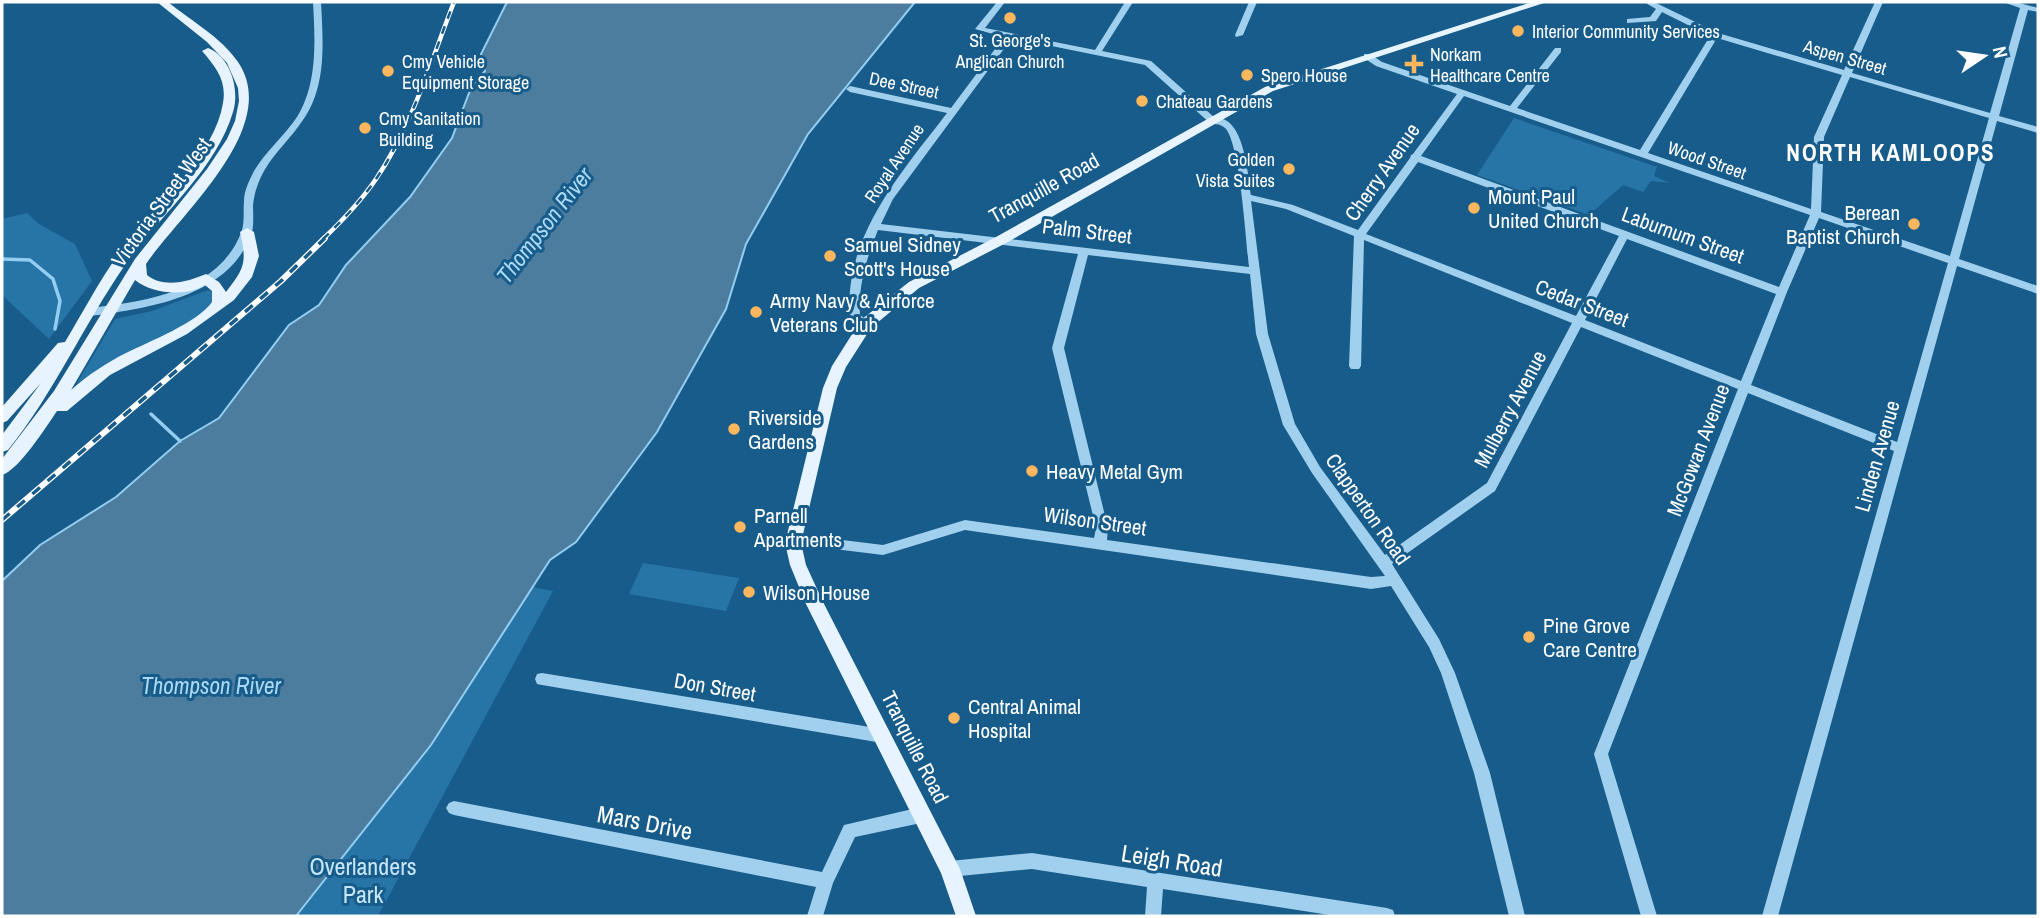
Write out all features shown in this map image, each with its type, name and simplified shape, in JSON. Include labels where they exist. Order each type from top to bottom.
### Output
[{"type":"main road","name":"Victoria Street West","points":[[2,446],[39,400],[138,236],[214,142],[230,104],[229,82],[219,61],[148,2]]},
{"type":"main road","name":"Victoria Street West","points":[[2,469],[37,430],[73,378],[139,264],[232,141],[245,101],[241,77],[230,58],[162,2]]},
{"type":"main road","name":"Tranquille Road","points":[[966,916],[950,869],[815,604],[798,565],[793,543],[830,388],[839,366],[866,324],[914,285],[1217,121],[1255,96],[1282,84],[1512,6],[1542,2]]},
{"type":"main road","points":[[37,430],[98,376],[133,355],[180,333],[235,291],[250,266],[253,243],[247,232]]},
{"type":"main road","points":[[139,264],[140,277],[148,285],[176,287],[203,282],[219,289],[221,295],[217,307]]},
{"type":"main road","points":[[2,417],[90,312]]},
{"type":"street","points":[[90,312],[166,299],[203,282],[236,254],[247,232],[249,192],[261,167],[302,115],[313,90],[319,50],[317,2]]},
{"type":"street","points":[[1001,2],[979,29],[1010,35]]},
{"type":"street","points":[[1097,53],[1129,2]]},
{"type":"street","points":[[1239,35],[1253,2]]},
{"type":"street","name":"Aspen Street","points":[[1648,2],[1715,35],[2038,130]]},
{"type":"street","name":"McGowan Avenue","points":[[1649,916],[1601,754],[1782,292],[1816,214],[1819,137],[1879,2]]},
{"type":"street","points":[[2007,2],[2038,10]]},
{"type":"street","name":"Linden Avenue","points":[[1770,916],[2025,6]]},
{"type":"street","points":[[1630,21],[1653,19],[1661,8]]},
{"type":"street","name":"Clapperton Road","points":[[1010,35],[1148,63],[1217,121],[1230,127],[1235,136],[1248,197],[1262,334],[1290,425],[1316,470],[1395,580],[1434,643],[1448,673],[1482,773],[1517,916]]},
{"type":"street","name":"Royal Avenue","points":[[866,324],[855,317],[854,299],[863,256],[874,226],[888,198],[1010,35]]},
{"type":"street","points":[[1643,155],[1715,35]]},
{"type":"street","points":[[1512,109],[1558,50]]},
{"type":"street","name":"Wood Street","points":[[1367,56],[1379,64],[2038,290]]},
{"type":"street","name":"Dee Street","points":[[850,89],[952,111]]},
{"type":"street","name":"Cherry Avenue","points":[[1355,366],[1359,236],[1463,92]]},
{"type":"street","name":"Laburnum Street","points":[[1414,157],[1782,292]]},
{"type":"street","name":"Cedar Street","points":[[1248,197],[1289,206],[1901,449]]},
{"type":"street","name":"Palm Street","points":[[874,226],[1254,271]]},
{"type":"street","name":"Mulberry Avenue","points":[[1384,563],[1491,487],[1625,234]]},
{"type":"street","points":[[1084,251],[1058,348],[1102,528],[1100,543]]},
{"type":"street","name":"Wilson Street","points":[[793,543],[818,542],[883,550],[965,525],[1371,583],[1395,580]]},
{"type":"street","name":"Don Street","points":[[542,680],[882,736]]},
{"type":"street","name":"Mars Drive","points":[[454,807],[826,881]]},
{"type":"street","points":[[815,916],[826,881],[850,830],[921,814]]},
{"type":"street","name":"Leigh Road","points":[[950,869],[1032,861],[1353,914],[1387,916]]},
{"type":"street","points":[[1153,916],[1156,881]]},
{"type":"green space","points":[[1514,118],[1657,167],[1654,176],[1670,183],[1651,181],[1643,192],[1623,185],[1589,215],[1477,175]]},
{"type":"green space","points":[[27,213],[39,224],[75,244],[92,281],[49,339],[2,295],[2,219]]},
{"type":"green space","points":[[208,290],[214,292],[215,298],[210,307],[191,322],[77,383],[115,319],[152,311]]},
{"type":"green space","points":[[643,563],[739,578],[726,611],[629,594]]},
{"type":"green space","name":"Overlanders Park","points":[[533,587],[553,591],[378,916],[296,916],[431,745]]},
{"type":"water","name":"Thompson River","points":[[507,2],[915,2],[808,134],[746,244],[726,309],[657,432],[576,542],[550,560],[431,745],[296,916],[2,916],[2,581],[40,545],[116,497],[180,441],[219,418],[289,325],[319,305],[346,265],[410,197],[452,138],[472,85],[485,71],[481,54]]},
{"type":"waterway","points":[[2,259],[30,260],[53,279],[60,301],[55,329]]},
{"type":"waterway","points":[[151,414],[180,441]]},
{"type":"railway","points":[[323,239],[364,195],[389,159],[420,93],[454,2]]},
{"type":"railway","points":[[2,520],[281,281],[325,238]]},
{"type":"place","name":"St. George's Anglican Church","points":[[1010,18]]},
{"type":"place","name":"Interior Community Services","points":[[1518,31]]},
{"type":"place","name":"Norkam Healthcare Centre","points":[[1414,64]]},
{"type":"place","name":"Cmy Vehicle Equipment Storage","points":[[388,71]]},
{"type":"place","name":"Spero House","points":[[1247,75]]},
{"type":"place","name":"Chateau Gardens","points":[[1142,101]]},
{"type":"place","name":"Cmy Sanitation Building","points":[[365,128]]},
{"type":"place","name":"Golden Vista Suites","points":[[1289,169]]},
{"type":"place","name":"Mount Paul United Church","points":[[1474,208]]},
{"type":"place","name":"Berean Baptist Church","points":[[1914,224]]},
{"type":"place","name":"Samuel Sidney Scott's House","points":[[830,256]]},
{"type":"place","name":"Army Navy & Airforce Veterans Club","points":[[756,312]]},
{"type":"place","name":"Riverside Gardens","points":[[734,429]]},
{"type":"place","name":"Heavy Metal Gym","points":[[1032,471]]},
{"type":"place","name":"Parnell Apartments","points":[[740,527]]},
{"type":"place","name":"Wilson House","points":[[749,592]]},
{"type":"place","name":"Pine Grove Care Centre","points":[[1529,637]]},
{"type":"place","name":"Central Animal Hospital","points":[[954,718]]},
{"type":"district","name":"NORTH KAMLOOPS","points":[[1891,152]]}]
